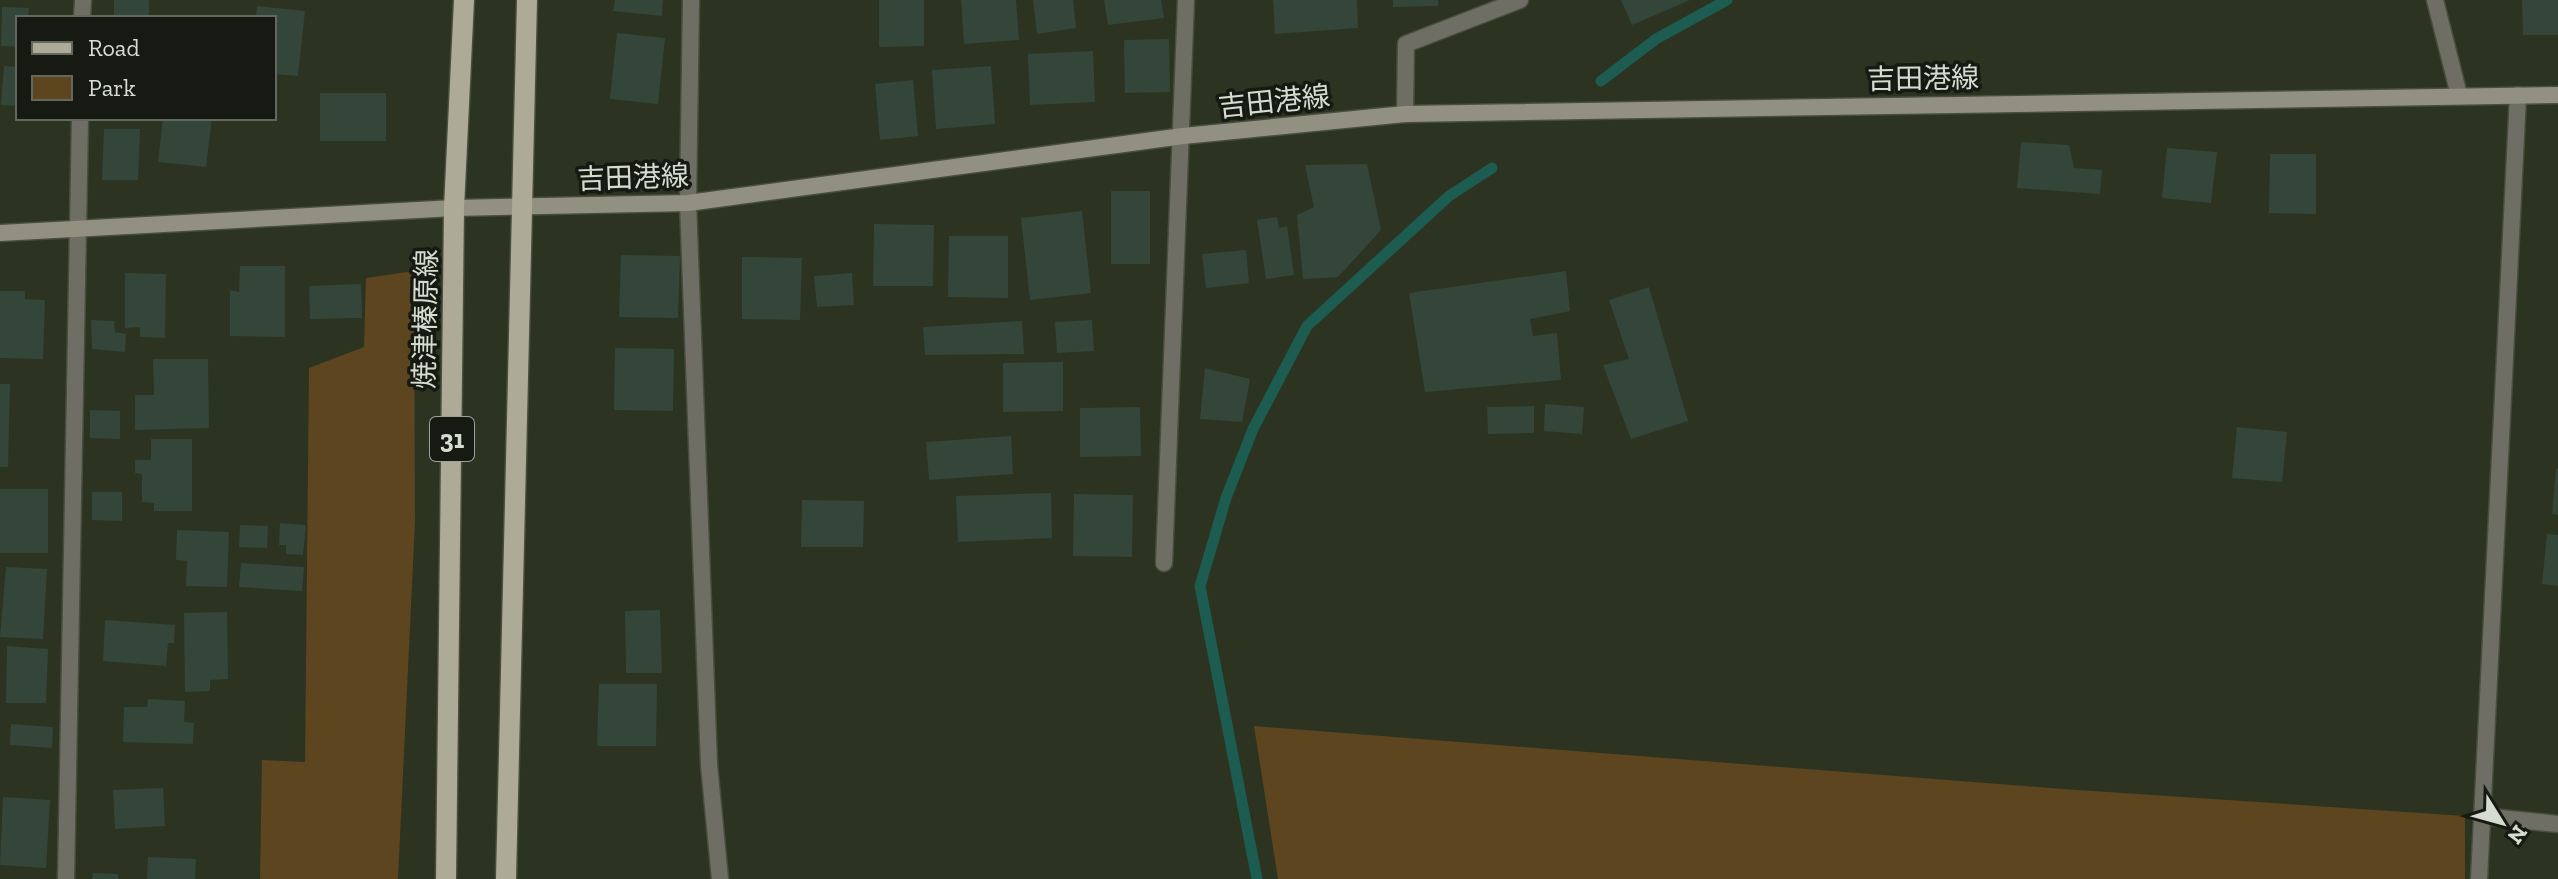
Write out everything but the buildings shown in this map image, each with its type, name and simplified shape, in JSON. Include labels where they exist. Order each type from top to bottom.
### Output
[{"type":"main road","name":"焼津榛原線","points":[[446,879],[454,208],[464,0]]},
{"type":"main road","name":"31","points":[[506,879],[527,0]]},
{"type":"main road","name":"吉田港線","points":[[0,233],[454,208],[688,203],[1183,136],[1405,114],[2558,95]]},
{"type":"street","points":[[691,0],[688,203],[709,765],[720,879]]},
{"type":"street","points":[[1164,563],[1186,0]]},
{"type":"street","points":[[1405,114],[1406,44],[1520,0]]},
{"type":"street","points":[[2435,0],[2459,95]]},
{"type":"street","points":[[2479,879],[2518,95]]},
{"type":"street","points":[[66,879],[80,120]]},
{"type":"street","points":[[2481,816],[2558,824]]},
{"type":"green space","points":[[414,271],[415,522],[398,879],[260,879],[262,760],[305,762],[309,368],[364,347],[366,278]]},
{"type":"green space","points":[[1254,726],[2063,789],[2465,816],[2465,879],[1278,879]]},
{"type":"waterway","points":[[1601,81],[1656,39],[1727,0]]},
{"type":"waterway","points":[[1257,879],[1200,586],[1226,498],[1253,429],[1307,326],[1449,196],[1492,168]]}]
